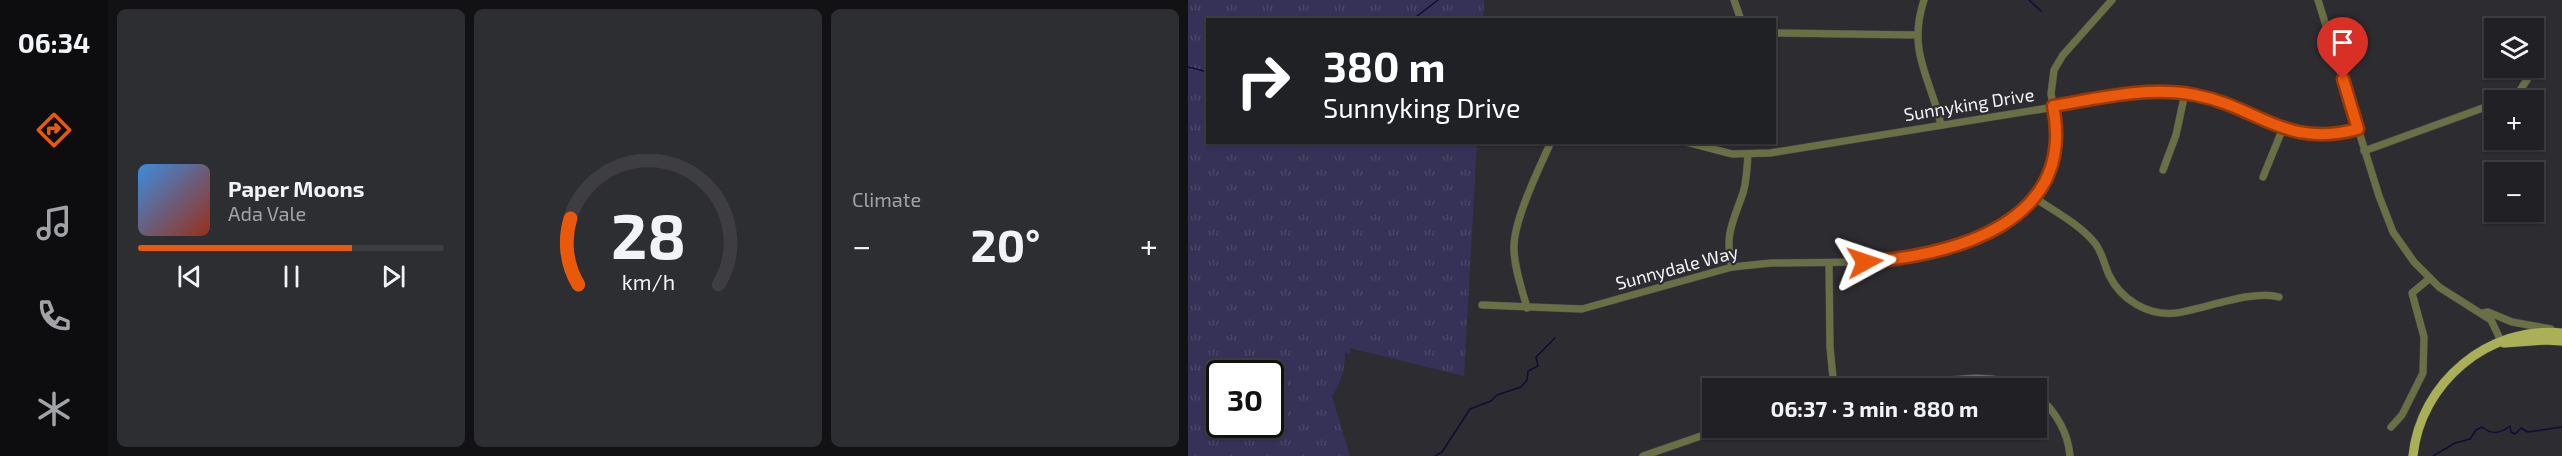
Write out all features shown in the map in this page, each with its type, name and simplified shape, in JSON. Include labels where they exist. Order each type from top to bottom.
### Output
[{"type":"main road","points":[[2413,456],[2420,423],[2429,402],[2440,385],[2466,361],[2519,334],[2562,332]]},
{"type":"main road","points":[[2502,343],[2562,341]]},
{"type":"street","points":[[1734,0],[1740,18]]},
{"type":"street","points":[[1924,0],[1917,35],[1921,66],[1941,125]]},
{"type":"street","name":"Sunnydale Way","points":[[1482,305],[1582,309],[1732,267],[1901,259],[1951,247],[2006,224],[2035,198],[2047,178],[2054,157],[2057,135],[2051,85],[2058,63],[2112,0]]},
{"type":"street","points":[[2318,0],[2390,226],[2410,258],[2430,279],[2449,295],[2482,313],[2494,323],[2502,343]]},
{"type":"street","points":[[1776,33],[1917,35]]},
{"type":"street","name":"Sunnyking Drive","points":[[1693,144],[1716,151],[1748,154],[1770,153],[2143,92],[2184,93],[2217,101],[2283,128],[2319,136],[2335,135],[2358,129]]},
{"type":"street","points":[[2163,170],[2180,122],[2184,93]]},
{"type":"street","points":[[2364,150],[2484,108]]},
{"type":"street","points":[[2263,177],[2283,128]]},
{"type":"street","points":[[1527,308],[1514,259],[1514,241],[1519,221],[1550,144]]},
{"type":"street","points":[[1732,267],[1729,235],[1744,191],[1748,154]]},
{"type":"street","points":[[2035,198],[2090,238],[2098,248],[2109,275],[2119,291],[2134,303],[2147,309],[2176,313],[2261,295],[2279,297]]},
{"type":"street","points":[[1829,263],[1830,347],[1833,378]]},
{"type":"street","points":[[2391,427],[2402,415],[2423,373],[2424,337],[2412,293],[2430,279]]},
{"type":"street","points":[[2482,313],[2488,312],[2524,326],[2562,332]]},
{"type":"street","points":[[2047,407],[2057,418],[2065,434],[2070,456]]},
{"type":"street","points":[[1643,456],[1702,436]]},
{"type":"green space","points":[[1188,0],[1484,0],[1483,18],[1206,18],[1206,144],[1477,144],[1464,376],[1350,348],[1351,354],[1345,353],[1342,376],[1332,396],[1350,456],[1188,456]]},
{"type":"waterway","points":[[1415,18],[1438,0]]},
{"type":"waterway","points":[[2029,0],[2041,11]]},
{"type":"waterway","points":[[1188,67],[1206,72]]},
{"type":"waterway","points":[[1435,456],[1442,452],[1470,409],[1491,401],[1497,395],[1521,387],[1527,380],[1528,371],[1538,366],[1536,357],[1555,338]]},
{"type":"waterway","points":[[2433,456],[2455,443],[2470,439],[2476,430],[2482,427],[2496,433],[2510,426],[2511,432],[2515,434],[2521,428],[2528,432],[2562,427]]},
{"type":"route","points":[[1865,262],[1901,259],[1951,247],[1996,230],[2014,219],[2029,206],[2042,189],[2052,167],[2057,135],[2053,106],[2122,94],[2163,91],[2184,93],[2217,101],[2295,132],[2313,136],[2329,136],[2358,129],[2343,79]]}]
